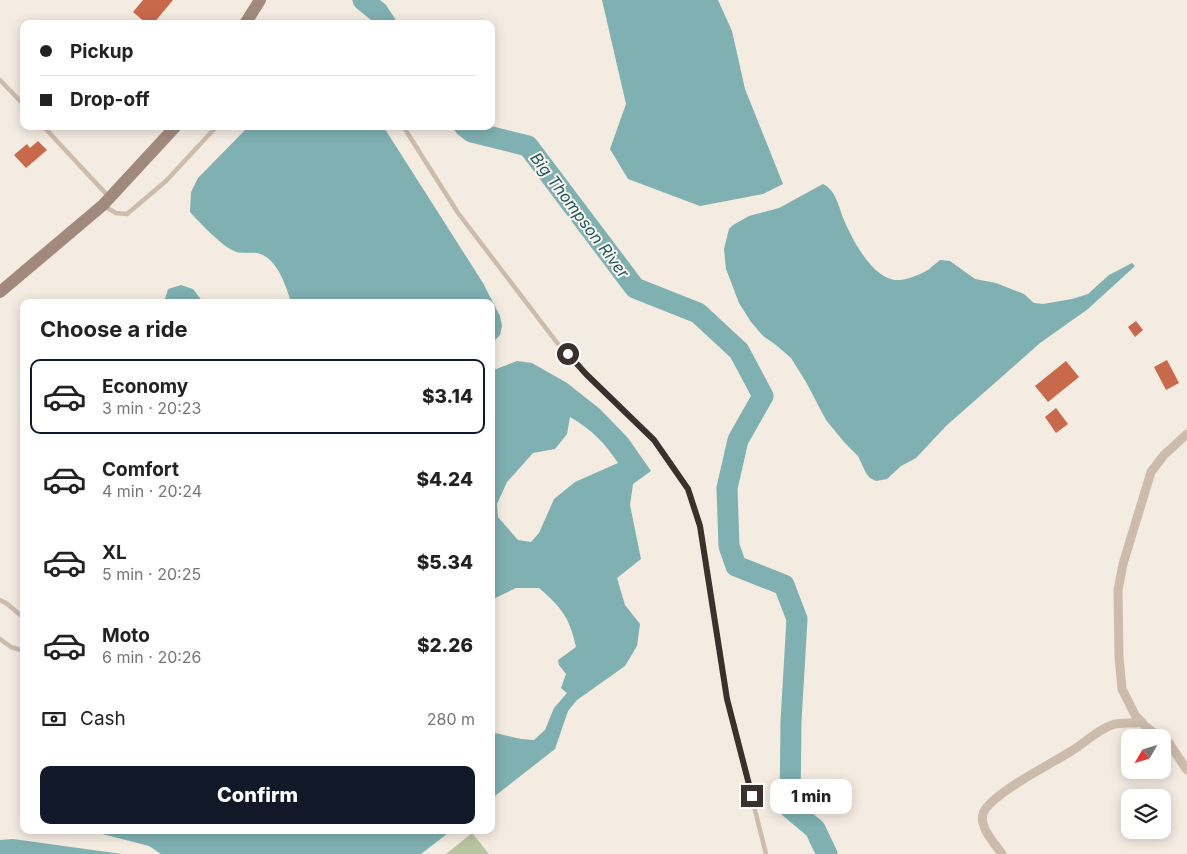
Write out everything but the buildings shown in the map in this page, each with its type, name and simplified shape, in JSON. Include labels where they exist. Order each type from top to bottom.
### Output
[{"type":"street","points":[[248,20],[260,0]]},
{"type":"street","points":[[0,292],[106,202],[172,130]]},
{"type":"street","points":[[1151,729],[1135,715],[1122,689],[1119,657],[1118,590],[1123,564],[1151,472],[1164,455],[1187,434]]},
{"type":"street","points":[[1002,854],[986,830],[982,820],[983,813],[988,806],[1016,784],[1075,749],[1104,728],[1113,725],[1142,722]]},
{"type":"street","points":[[1171,746],[1187,770]]},
{"type":"lane","points":[[0,80],[20,101]]},
{"type":"lane","points":[[46,130],[116,213],[127,214],[166,180],[213,130]]},
{"type":"lane","points":[[406,130],[458,213],[558,344],[654,440],[688,489],[700,526],[727,699],[766,854]]},
{"type":"lane","points":[[0,600],[20,615]]},
{"type":"lane","points":[[0,639],[11,647],[20,650]]},
{"type":"green space","points":[[473,834],[489,854],[446,854]]},
{"type":"water","points":[[602,0],[718,0],[732,31],[745,89],[783,184],[763,194],[700,206],[628,179],[610,149],[626,104]]},
{"type":"water","points":[[245,130],[386,130],[491,299],[290,299],[280,273],[270,260],[257,253],[239,252],[229,248],[190,212],[191,192],[198,178]]},
{"type":"water","points":[[823,184],[834,195],[844,220],[865,258],[881,274],[890,279],[910,278],[928,270],[940,260],[950,261],[975,279],[996,283],[1024,294],[1034,303],[1043,304],[1088,294],[1109,275],[1132,263],[1135,266],[1088,309],[1040,343],[946,426],[916,458],[901,466],[887,479],[876,481],[870,478],[858,456],[826,420],[791,358],[763,336],[751,322],[739,303],[726,269],[724,249],[729,229],[733,225],[749,216],[779,208]]},
{"type":"water","points":[[181,285],[193,289],[201,299],[165,299],[168,289]]},
{"type":"water","points":[[495,306],[502,326],[500,335],[495,340]]},
{"type":"water","points":[[517,361],[532,363],[567,383],[600,409],[628,438],[651,471],[633,484],[630,505],[641,559],[617,578],[625,605],[640,624],[637,646],[625,666],[577,700],[568,711],[555,749],[495,796],[495,733],[534,740],[545,730],[554,708],[567,693],[561,688],[566,674],[559,665],[558,660],[576,647],[571,628],[564,614],[553,601],[539,588],[516,588],[495,598],[495,369]],"holes":[[[570,417],[585,426],[608,449],[618,463],[575,482],[554,499],[539,533],[531,542],[518,540],[498,517],[497,504],[507,482],[533,453],[555,449],[567,434]]]},
{"type":"water","points":[[102,834],[447,834],[421,854],[161,854],[149,846]]},
{"type":"water","points":[[13,839],[122,854],[0,854],[0,840]]},
{"type":"waterway","name":"Big Thompson River","points":[[363,0],[378,12],[383,20]]},
{"type":"waterway","name":"Big Thompson River","points":[[469,130],[528,146],[635,288],[698,313],[739,351],[763,396],[738,440],[727,488],[729,546],[736,566],[784,585],[797,619],[791,721],[790,808],[815,829],[827,854]]},
{"type":"route","points":[[568,354],[654,440],[688,489],[700,526],[704,547],[708,585],[727,699],[752,796]]}]
